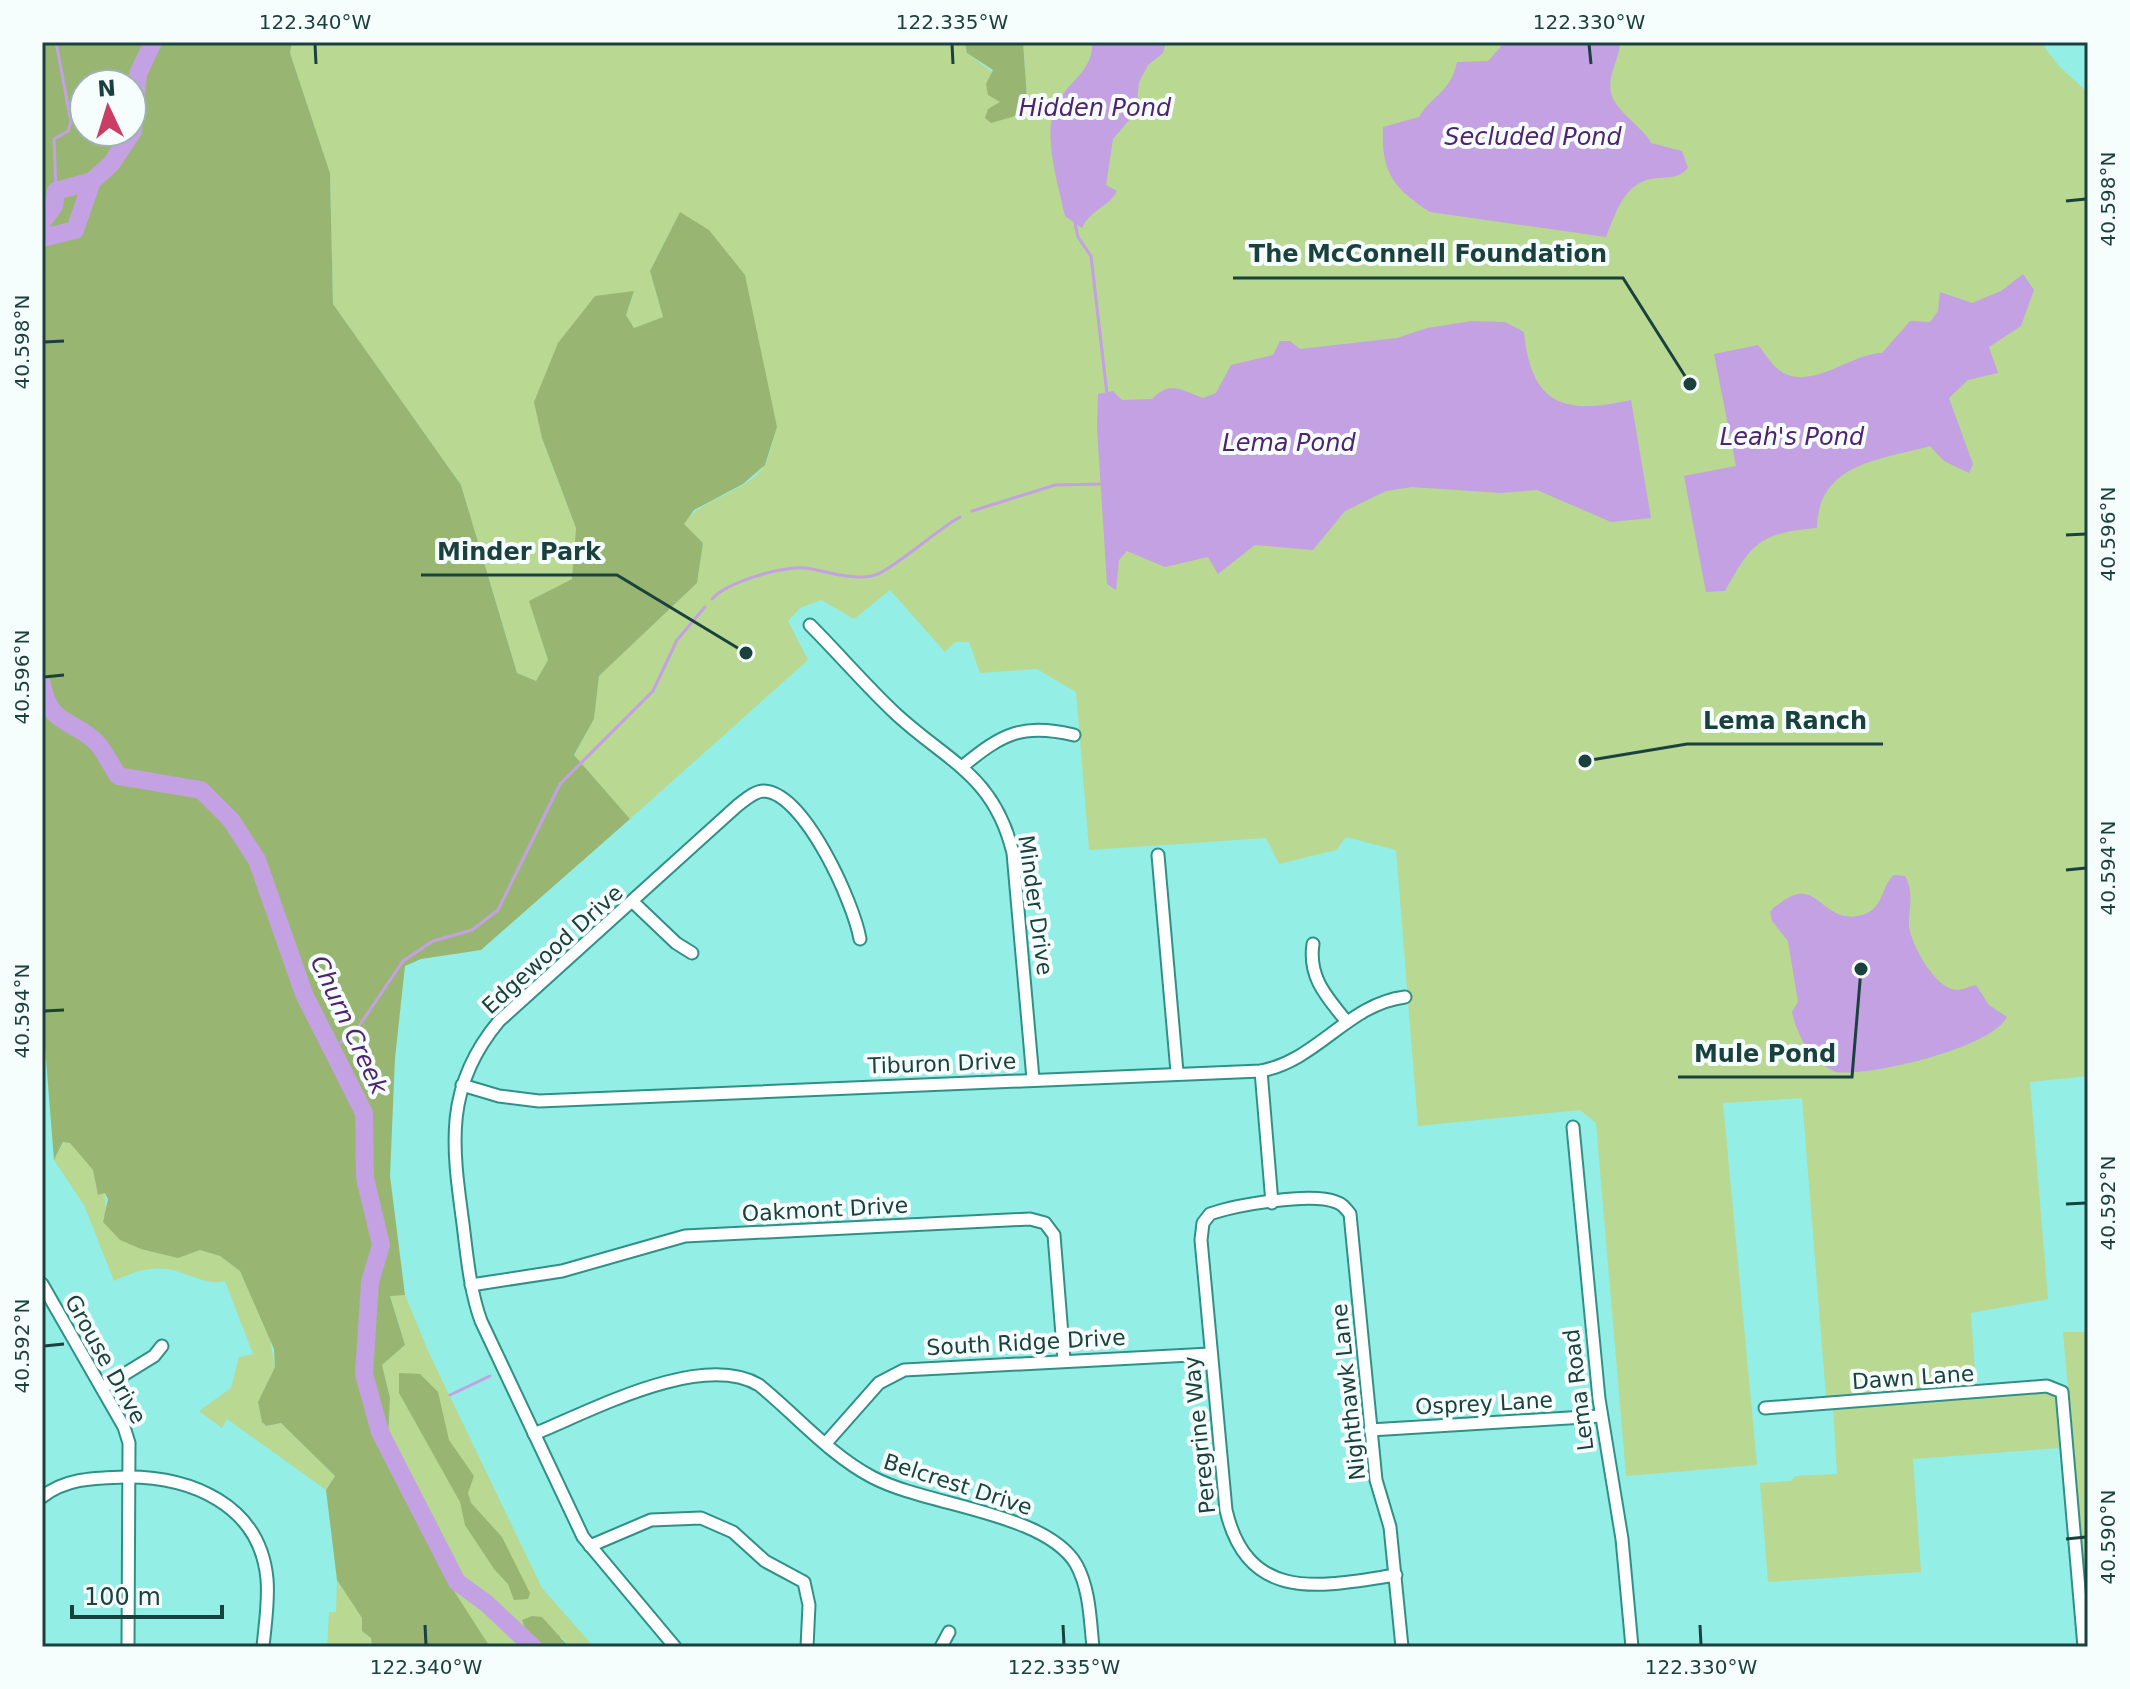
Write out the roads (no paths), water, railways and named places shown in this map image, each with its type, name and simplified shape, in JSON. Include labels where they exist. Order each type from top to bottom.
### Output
[{"type":"street","name":"Minder Drive","points":[[810,625],[894,712],[963,766],[993,804],[1013,853],[1033,1079]]},
{"type":"street","points":[[963,766],[995,742],[1026,729],[1047,729],[1074,735]]},
{"type":"street","name":"Edgewood Drive","points":[[675,1647],[590,1546],[481,1321],[471,1285],[454,1149],[455,1110],[462,1085],[480,1046],[499,1021],[752,795],[768,792],[785,801],[832,863],[850,901],[860,939]]},
{"type":"street","points":[[1158,855],[1177,1072]]},
{"type":"street","points":[[633,902],[676,943],[692,953]]},
{"type":"street","points":[[1313,944],[1313,975],[1347,1022]]},
{"type":"street","name":"Tiburon Drive","points":[[462,1085],[499,1096],[539,1101],[1177,1072],[1261,1071],[1300,1058],[1377,1003],[1405,997]]},
{"type":"street","points":[[1261,1071],[1272,1203]]},
{"type":"street","name":"Lema Road","points":[[1573,1127],[1601,1416],[1622,1539],[1632,1647]]},
{"type":"street","name":"Nighthawk Lane","points":[[1272,1203],[1333,1200],[1350,1214],[1376,1480],[1390,1527],[1402,1647]]},
{"type":"street","name":"Peregrine Way","points":[[1272,1203],[1215,1212],[1203,1223],[1201,1240],[1210,1354],[1226,1510],[1241,1547],[1262,1568],[1302,1587],[1396,1575]]},
{"type":"street","name":"Oakmont Drive","points":[[471,1285],[575,1268],[685,1236],[1030,1219],[1045,1223],[1054,1235],[1064,1360]]},
{"type":"street","name":"Grouse Drive","points":[[42,1284],[127,1435],[130,1477],[128,1647]]},
{"type":"street","points":[[102,1388],[154,1356],[162,1346]]},
{"type":"street","name":"South Ridge Drive","points":[[826,1443],[879,1383],[904,1370],[1210,1354]]},
{"type":"street","name":"Belcrest Drive","points":[[534,1434],[664,1385],[715,1374],[739,1377],[759,1385],[826,1443],[880,1481],[1025,1526],[1051,1538],[1070,1556],[1082,1578],[1093,1647]]},
{"type":"street","name":"Dawn Lane","points":[[1765,1408],[2047,1386],[2062,1392],[2084,1647]]},
{"type":"street","name":"Osprey Lane","points":[[1370,1430],[1601,1416]]},
{"type":"street","points":[[42,1497],[80,1479],[166,1478],[195,1485],[227,1505],[245,1523],[259,1548],[267,1579],[263,1647]]},
{"type":"street","points":[[590,1546],[651,1520],[690,1516],[733,1532],[765,1561],[804,1582],[809,1605],[807,1647]]},
{"type":"street","points":[[941,1647],[949,1632]]},
{"type":"water","name":"Hidden Pond","points":[[1092,42],[1166,42],[1163,53],[1148,65],[1139,82],[1136,112],[1113,139],[1106,185],[1117,191],[1090,216],[1082,228],[1065,216],[1054,167],[1051,129],[1055,106],[1088,63]]},
{"type":"water","name":"Secluded Pond","points":[[1505,42],[1620,42],[1610,86],[1613,100],[1651,143],[1682,151],[1688,168],[1675,176],[1638,184],[1624,198],[1606,237],[1430,212],[1407,195],[1392,177],[1384,156],[1383,127],[1419,117],[1450,81],[1457,62],[1488,61]]},
{"type":"water","name":"Leah's Pond","points":[[2023,274],[2034,290],[2021,326],[1989,347],[1998,373],[1968,380],[1949,398],[1973,464],[1969,473],[1944,461],[1930,446],[1855,468],[1840,477],[1828,490],[1820,506],[1817,528],[1770,537],[1751,551],[1725,591],[1706,592],[1684,476],[1736,466],[1714,354],[1758,345],[1779,370],[1791,376],[1817,375],[1882,353],[1910,321],[1930,322],[1938,311],[1940,292],[1972,303],[2001,291]]},
{"type":"water","name":"Lema Pond","points":[[1472,321],[1505,322],[1524,332],[1534,376],[1555,399],[1570,405],[1587,406],[1631,400],[1651,518],[1611,522],[1537,490],[1501,493],[1412,487],[1386,491],[1345,511],[1313,550],[1255,545],[1218,574],[1208,557],[1165,567],[1127,551],[1119,560],[1116,590],[1107,584],[1097,428],[1098,394],[1113,391],[1122,400],[1152,399],[1165,390],[1176,388],[1203,398],[1216,393],[1231,365],[1273,355],[1280,341],[1290,341],[1300,349],[1397,338],[1427,328]]},
{"type":"water","points":[[1894,875],[1905,876],[1908,883],[1911,934],[1933,975],[1949,988],[1957,990],[1976,985],[1989,1005],[2007,1017],[1997,1028],[1978,1039],[1928,1058],[1874,1070],[1836,1072],[1813,1055],[1798,1030],[1792,1012],[1798,1002],[1788,941],[1772,921],[1770,912],[1783,901],[1805,894],[1840,915],[1851,917],[1865,914],[1876,906]]},
{"type":"waterway","points":[[56,42],[71,122],[68,131],[54,139],[56,191]]},
{"type":"waterway","name":"Churn Creek","points":[[42,238],[75,230],[92,181],[111,164],[133,131],[138,74],[153,42]]},
{"type":"waterway","name":"Churn Creek","points":[[42,222],[54,206],[56,191],[92,181]]},
{"type":"waterway","points":[[1075,223],[1078,237],[1091,256],[1107,394]]},
{"type":"waterway","points":[[972,511],[1055,485],[1102,484]]},
{"type":"waterway","points":[[712,599],[742,581],[795,568],[846,576],[872,576],[890,567],[960,517]]},
{"type":"waterway","points":[[332,1050],[359,1026],[403,961],[433,941],[472,930],[498,910],[560,784],[653,691],[677,640],[705,607]]},
{"type":"waterway","name":"Churn Creek","points":[[42,684],[57,716],[89,735],[118,776],[201,790],[231,820],[257,860],[304,994],[364,1113],[365,1178],[381,1245],[370,1282],[364,1374],[380,1432],[457,1582],[486,1603],[533,1647]]},
{"type":"waterway","points":[[450,1395],[490,1376]]},
{"type":"place","name":"The McConnell Foundation","points":[[1690,384]]},
{"type":"place","name":"Minder Park","points":[[746,653]]},
{"type":"place","name":"Lema Ranch","points":[[1585,761]]},
{"type":"place","name":"Mule Pond","points":[[1861,969]]}]
